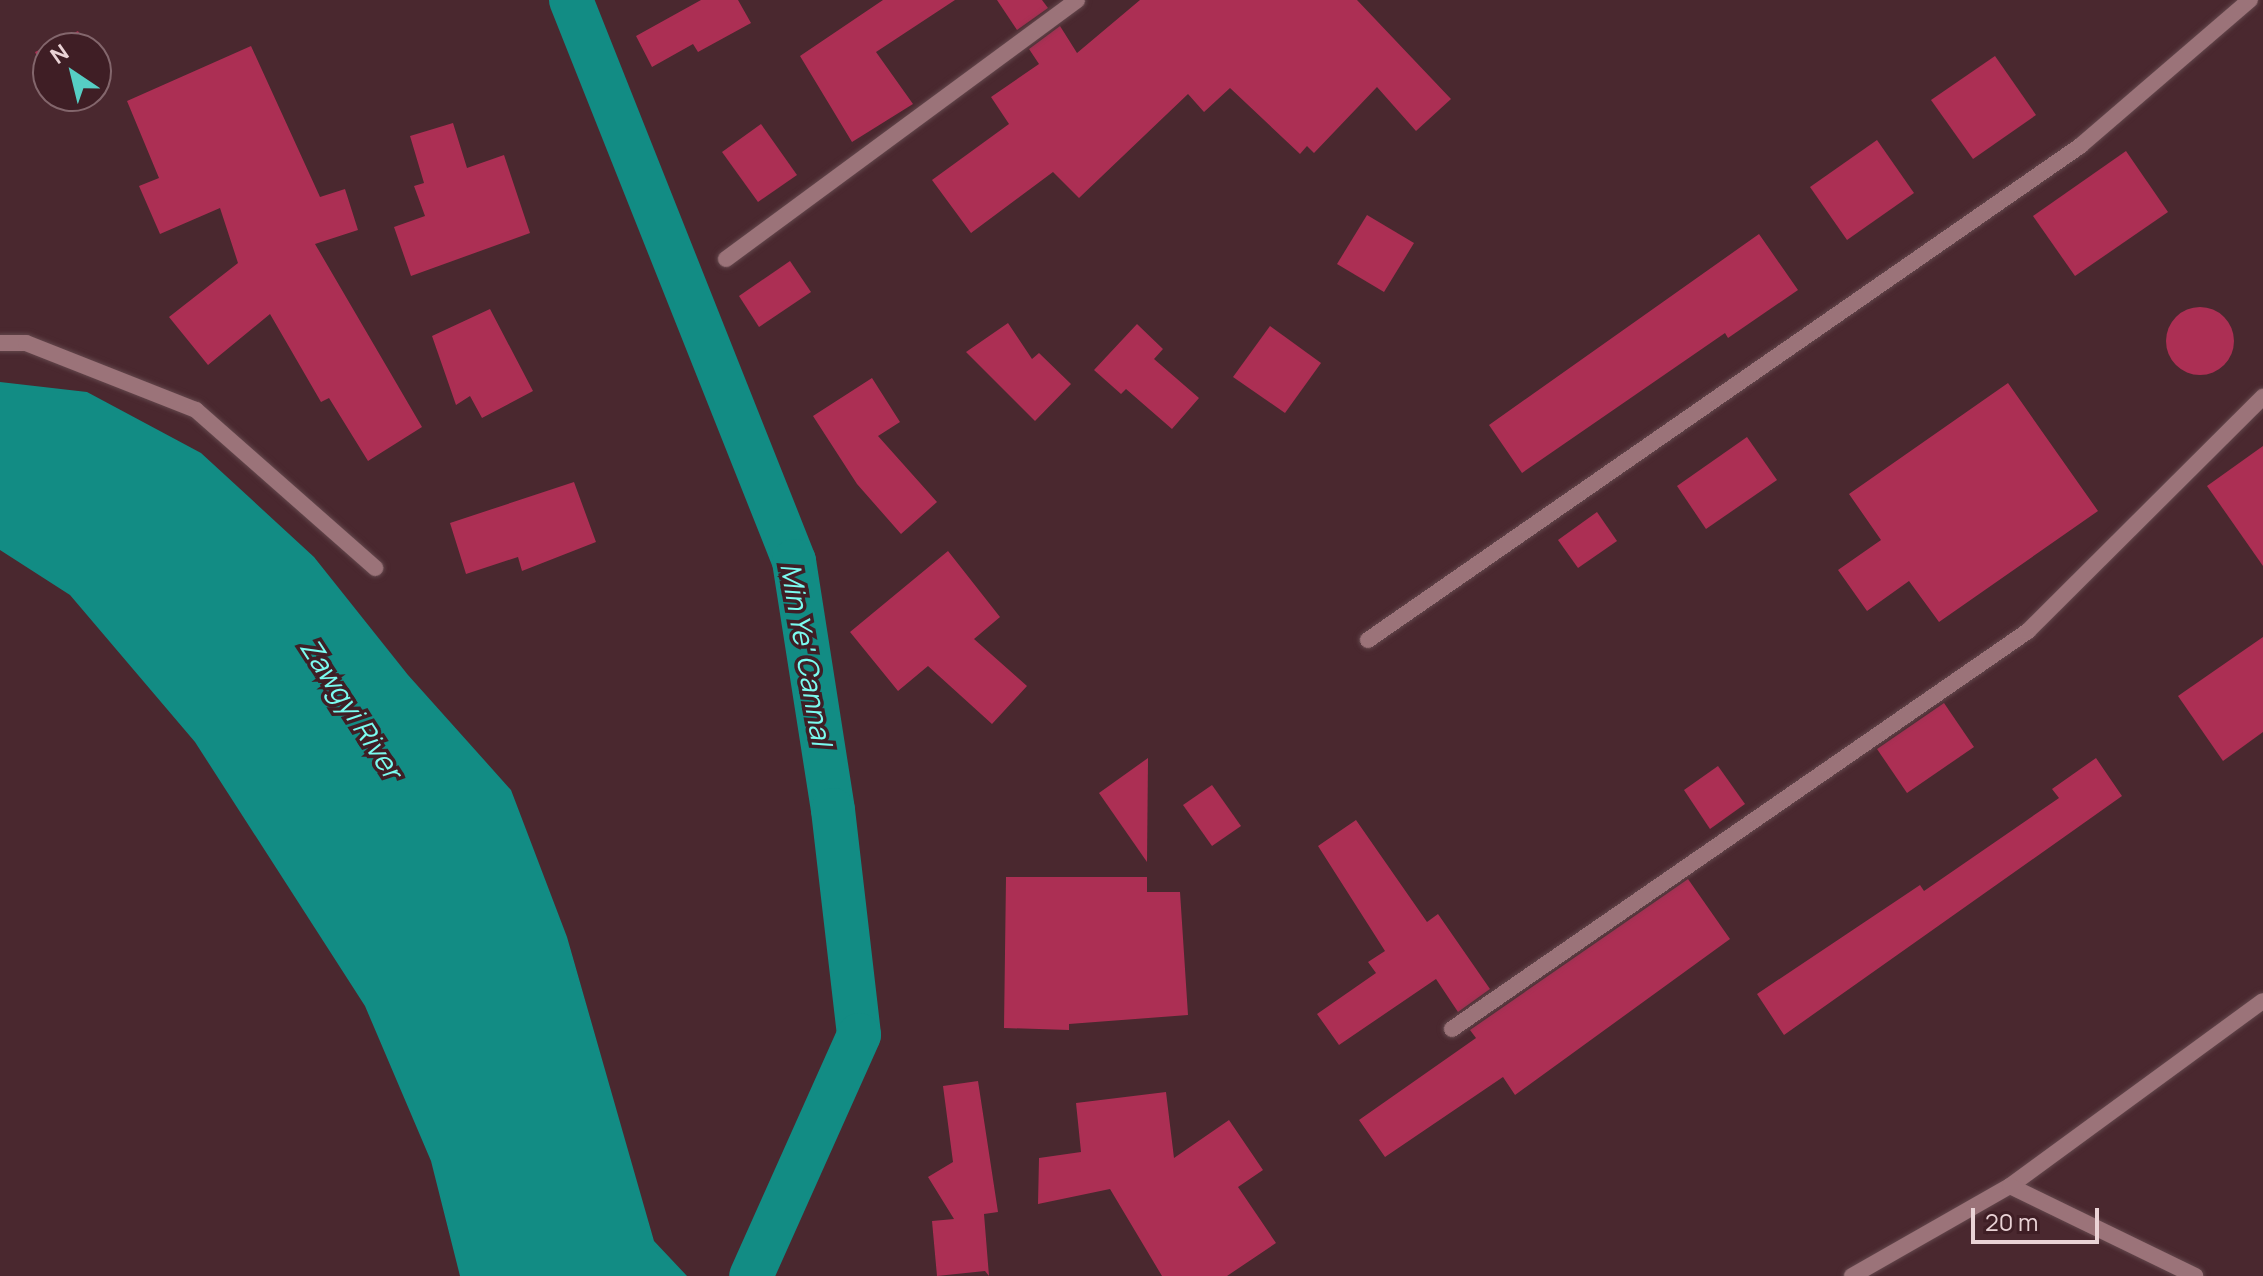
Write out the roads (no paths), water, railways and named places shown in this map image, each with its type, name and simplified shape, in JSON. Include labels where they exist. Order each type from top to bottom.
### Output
[{"type":"street","points":[[726,259],[1077,0]]},
{"type":"street","points":[[1368,640],[2080,146],[2250,0]]},
{"type":"street","points":[[0,343],[26,343],[196,410],[375,568]]},
{"type":"street","points":[[1452,1029],[2028,631],[2263,397]]},
{"type":"street","points":[[1852,1276],[2010,1186],[2263,1001]]},
{"type":"street","points":[[2010,1186],[2195,1276]]},
{"type":"water","name":"Zawgyi River","points":[[0,382],[87,392],[201,453],[314,557],[408,675],[511,790],[567,937],[654,1241],[687,1276],[460,1276],[431,1161],[365,1006],[195,742],[70,595],[0,550]]},
{"type":"waterway","name":"Min Ye' Cannal","points":[[571,0],[794,561],[833,810],[859,1035],[751,1276]]}]
